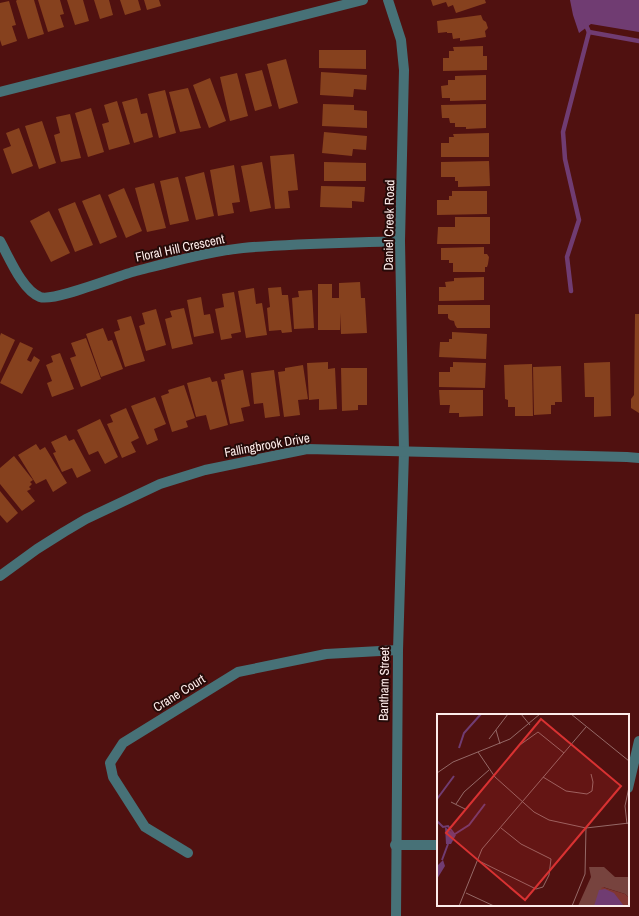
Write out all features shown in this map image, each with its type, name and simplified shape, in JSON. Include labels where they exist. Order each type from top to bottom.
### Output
[{"type":"street","points":[[0,92],[362,0]]},
{"type":"street","name":"Daniel Creek Road","points":[[388,0],[401,40],[404,70],[400,242],[404,452]]},
{"type":"street","name":"Floral Hill Crescent","points":[[0,241],[27,289],[40,297],[50,298],[118,276],[162,264],[242,248],[308,244],[400,242]]},
{"type":"street","name":"Fallingbrook Drive","points":[[0,576],[37,549],[86,519],[160,484],[227,465],[307,449],[639,458]]},
{"type":"street","name":"Bantham Street","points":[[396,916],[395,845],[398,650],[404,452]]},
{"type":"street","name":"Crane Court","points":[[188,853],[145,827],[113,777],[110,763],[123,743],[238,672],[326,654],[398,650]]},
{"type":"street","points":[[629,784],[639,741]]},
{"type":"street","points":[[395,845],[437,845]]},
{"type":"shaded area","points":[[570,0],[639,0],[639,32],[591,24],[579,33]]},
{"type":"building","points":[[34,0],[44,34],[28,39],[16,1]]},
{"type":"building","points":[[38,0],[60,0],[64,14],[60,15],[64,27],[48,32]]},
{"type":"building","points":[[67,0],[83,0],[89,21],[75,25]]},
{"type":"building","points":[[94,0],[109,0],[113,15],[100,19]]},
{"type":"building","points":[[120,0],[138,0],[141,10],[125,15]]},
{"type":"building","points":[[144,0],[159,0],[161,6],[147,10]]},
{"type":"building","points":[[431,0],[485,0],[486,3],[456,13],[453,5],[448,7],[446,2],[433,6]]},
{"type":"building","points":[[9,1],[16,25],[12,26],[17,41],[2,46],[0,40],[0,3]]},
{"type":"building","points":[[481,15],[488,28],[485,31],[486,37],[460,41],[460,38],[453,39],[452,33],[438,33],[437,21]]},
{"type":"building","points":[[483,46],[483,56],[487,56],[487,70],[443,71],[443,58],[449,58],[449,51],[454,51],[453,47]]},
{"type":"building","points":[[319,50],[366,50],[366,69],[319,68]]},
{"type":"building","points":[[286,59],[298,103],[279,109],[267,64]]},
{"type":"building","points":[[262,70],[272,106],[255,111],[245,74]]},
{"type":"building","points":[[321,72],[367,75],[366,90],[354,89],[353,97],[320,95]]},
{"type":"building","points":[[237,73],[248,116],[230,121],[220,77]]},
{"type":"building","points":[[486,75],[486,100],[450,101],[450,98],[442,98],[441,86],[448,85],[448,80],[455,80],[455,76]]},
{"type":"building","points":[[210,78],[226,121],[209,128],[193,85]]},
{"type":"building","points":[[188,88],[201,128],[180,132],[169,92]]},
{"type":"building","points":[[165,90],[176,133],[159,138],[148,94]]},
{"type":"building","points":[[137,98],[141,114],[147,113],[153,137],[134,143],[122,102]]},
{"type":"building","points":[[117,101],[130,144],[109,150],[102,124],[109,122],[104,105]]},
{"type":"building","points":[[323,104],[354,105],[354,110],[367,111],[367,128],[322,126]]},
{"type":"building","points":[[486,104],[486,128],[466,129],[466,127],[455,127],[455,123],[450,123],[449,118],[442,118],[441,105]]},
{"type":"building","points":[[91,108],[104,152],[88,157],[75,113]]},
{"type":"building","points":[[70,114],[81,158],[61,162],[54,135],[60,133],[56,117]]},
{"type":"building","points":[[42,121],[56,163],[39,169],[25,126]]},
{"type":"building","points":[[19,128],[33,166],[12,174],[3,149],[11,146],[6,133]]},
{"type":"building","points":[[324,132],[367,136],[366,150],[353,149],[352,156],[322,153]]},
{"type":"building","points":[[489,133],[489,157],[441,157],[441,143],[449,143],[449,137],[454,137],[453,134]]},
{"type":"building","points":[[294,154],[298,190],[288,191],[290,208],[275,209],[270,156]]},
{"type":"building","points":[[489,161],[490,186],[458,187],[458,181],[455,181],[455,177],[441,177],[441,162]]},
{"type":"building","points":[[262,162],[271,208],[250,212],[241,166]]},
{"type":"building","points":[[324,162],[366,163],[366,181],[324,181]]},
{"type":"building","points":[[234,165],[240,202],[232,203],[234,213],[218,216],[210,170]]},
{"type":"building","points":[[204,172],[214,216],[196,220],[185,177]]},
{"type":"building","points":[[178,177],[189,221],[170,225],[160,181]]},
{"type":"building","points":[[154,183],[166,228],[147,232],[135,188]]},
{"type":"building","points":[[321,186],[365,187],[364,202],[352,201],[352,208],[320,207]]},
{"type":"building","points":[[124,188],[142,231],[126,238],[108,195]]},
{"type":"building","points":[[452,191],[487,191],[487,214],[437,215],[437,200],[449,200],[449,196],[452,196]]},
{"type":"building","points":[[100,194],[117,237],[100,244],[82,201]]},
{"type":"building","points":[[75,202],[93,245],[75,252],[58,209]]},
{"type":"building","points":[[49,211],[70,253],[51,262],[30,221]]},
{"type":"building","points":[[455,217],[490,217],[490,244],[437,244],[438,227],[455,227]]},
{"type":"building","points":[[484,247],[484,254],[487,254],[489,257],[487,267],[485,267],[485,272],[453,272],[453,263],[449,263],[449,260],[441,260],[441,248]]},
{"type":"building","points":[[484,277],[484,300],[439,301],[439,287],[446,287],[445,282],[454,281],[454,278]]},
{"type":"building","points":[[360,282],[361,298],[365,298],[367,333],[341,334],[340,313],[340,330],[318,330],[318,284],[332,284],[332,298],[339,298],[339,283]]},
{"type":"building","points":[[281,287],[282,295],[288,295],[292,332],[282,333],[281,330],[269,331],[267,308],[270,307],[268,288]]},
{"type":"building","points":[[254,288],[256,304],[262,303],[267,335],[246,338],[238,291]]},
{"type":"building","points":[[312,290],[314,328],[294,329],[292,298],[299,297],[298,291]]},
{"type":"building","points":[[234,292],[241,332],[231,334],[232,338],[221,340],[215,309],[224,307],[222,294]]},
{"type":"building","points":[[201,297],[204,315],[210,314],[214,333],[194,337],[187,300]]},
{"type":"building","points":[[438,305],[490,305],[490,328],[457,328],[454,321],[448,318],[448,314],[438,314]]},
{"type":"building","points":[[184,308],[193,344],[172,349],[165,319],[172,317],[170,311]]},
{"type":"building","points":[[156,309],[166,345],[146,351],[139,326],[145,324],[142,313]]},
{"type":"building","points":[[635,314],[639,314],[639,413],[631,408],[631,399],[634,395]]},
{"type":"building","points":[[131,316],[145,361],[125,367],[114,332],[120,330],[117,320]]},
{"type":"building","points":[[103,328],[108,341],[112,340],[123,369],[101,377],[86,334]]},
{"type":"building","points":[[452,332],[487,334],[486,359],[439,357],[440,342],[449,342],[449,339],[452,339]]},
{"type":"building","points":[[1,333],[15,340],[0,373],[0,336]]},
{"type":"building","points":[[86,338],[101,379],[81,387],[70,358],[76,356],[71,343]]},
{"type":"building","points":[[20,342],[33,348],[27,360],[31,362],[34,356],[40,360],[22,394],[0,383]]},
{"type":"building","points":[[60,353],[74,389],[52,397],[47,383],[52,381],[46,365],[53,362],[51,356]]},
{"type":"building","points":[[328,362],[328,369],[335,368],[337,409],[319,410],[319,399],[309,400],[307,363]]},
{"type":"building","points":[[453,362],[486,363],[485,388],[439,387],[439,372],[450,372],[450,367],[453,367]]},
{"type":"building","points":[[610,362],[611,416],[594,417],[594,397],[585,397],[584,363]]},
{"type":"building","points":[[532,364],[533,416],[515,416],[515,407],[508,407],[508,400],[505,399],[504,365]]},
{"type":"building","points":[[303,365],[308,399],[298,400],[300,415],[284,417],[278,372],[285,371],[285,368]]},
{"type":"building","points":[[561,366],[562,402],[555,402],[555,405],[551,405],[551,414],[534,415],[533,367]]},
{"type":"building","points":[[341,368],[367,368],[367,405],[358,405],[358,410],[342,411]]},
{"type":"building","points":[[243,370],[250,406],[241,408],[244,421],[230,424],[221,380],[225,379],[224,374]]},
{"type":"building","points":[[274,370],[280,416],[265,418],[263,403],[254,404],[251,373]]},
{"type":"building","points":[[210,377],[212,382],[217,381],[228,425],[210,430],[206,415],[196,417],[187,383]]},
{"type":"building","points":[[184,385],[195,418],[186,421],[188,427],[172,432],[161,396],[169,393],[168,390]]},
{"type":"building","points":[[439,390],[483,390],[483,416],[459,417],[459,413],[449,413],[450,405],[440,405]]},
{"type":"building","points":[[155,397],[166,424],[154,429],[158,440],[147,445],[131,406]]},
{"type":"building","points":[[126,408],[139,438],[131,442],[136,452],[122,458],[107,424],[113,422],[110,415]]},
{"type":"building","points":[[100,419],[118,457],[105,464],[98,451],[89,455],[77,430]]},
{"type":"building","points":[[66,435],[69,441],[74,439],[91,471],[77,478],[72,468],[62,472],[53,453],[56,452],[51,442]]},
{"type":"building","points":[[36,444],[40,450],[45,447],[67,483],[53,492],[46,479],[36,484],[18,455]]},
{"type":"building","points":[[14,456],[33,480],[30,482],[32,484],[29,487],[31,489],[27,491],[35,501],[22,511],[0,484],[0,468]]},
{"type":"building","points":[[0,491],[18,513],[7,523],[0,515]]},
{"type":"waterway","points":[[585,23],[589,32],[639,41]]},
{"type":"waterway","points":[[571,291],[567,257],[579,220],[565,159],[563,132],[589,32]]}]
